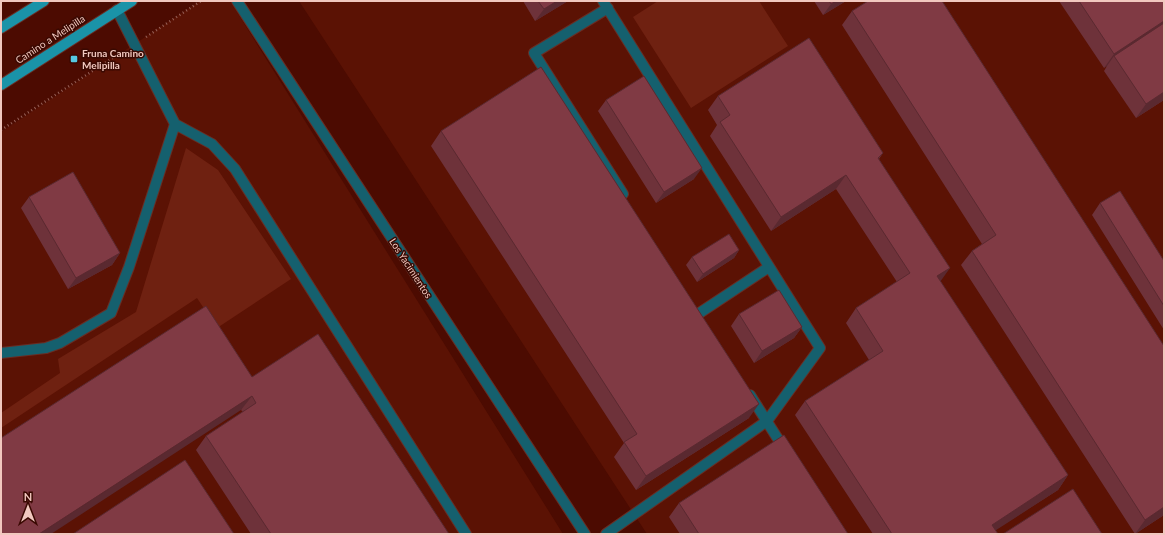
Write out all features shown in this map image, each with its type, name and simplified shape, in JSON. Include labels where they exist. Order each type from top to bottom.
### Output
[{"type":"main road","points":[[1,28],[44,1]]},
{"type":"main road","name":"Camino a Melipilla","points":[[1,85],[132,1]]},
{"type":"street","name":"Los Yacimientos","points":[[237,1],[585,534]]},
{"type":"street","points":[[606,534],[767,421],[820,348],[605,5],[534,53],[627,200]]},
{"type":"street","points":[[118,10],[175,124],[212,144],[234,169],[466,534]]},
{"type":"street","points":[[1,353],[46,348],[60,344],[111,312],[129,267],[175,124]]},
{"type":"street","points":[[698,314],[769,267]]},
{"type":"street","points":[[745,388],[792,461]]},
{"type":"path","points":[[1,130],[201,1]]},
{"type":"shaded area","points":[[200,1],[230,1],[563,534],[1,534],[1,132]]},
{"type":"shaded area","points":[[299,1],[1164,1],[1164,534],[647,534]]},
{"type":"shaded area","points":[[658,1],[759,1],[788,46],[691,108],[633,17]]},
{"type":"shaded area","points":[[186,148],[218,170],[291,279],[217,328],[197,298],[1,428],[1,413],[60,373],[58,359],[136,312]]},
{"type":"building","points":[[538,1],[557,1],[544,9]]},
{"type":"building","points":[[829,1],[836,1],[831,4]]},
{"type":"building","points":[[868,1],[942,1],[1164,346],[1164,507],[1145,520],[972,251],[996,235],[852,11]]},
{"type":"building","points":[[1079,1],[1164,1],[1164,21],[1114,54]]},
{"type":"building","points":[[1164,23],[1164,92],[1146,104],[1114,56]]},
{"type":"building","points":[[809,38],[883,153],[878,158],[950,268],[937,276],[1068,475],[992,525],[998,534],[892,534],[805,401],[883,351],[856,308],[910,273],[846,175],[781,217],[720,122],[730,115],[718,96]]},
{"type":"building","points":[[541,67],[759,404],[646,476],[624,442],[637,434],[441,131]]},
{"type":"building","points":[[644,76],[702,168],[664,192],[606,100]]},
{"type":"building","points":[[73,172],[120,253],[76,278],[29,197]]},
{"type":"building","points":[[1120,191],[1164,261],[1164,306],[1100,203]]},
{"type":"building","points":[[729,234],[739,250],[703,274],[692,257]]},
{"type":"building","points":[[779,290],[802,327],[762,351],[739,314]]},
{"type":"building","points":[[206,306],[252,377],[318,334],[449,534],[271,534],[206,436],[256,403],[252,396],[39,534],[1,534],[1,438]]},
{"type":"building","points":[[784,435],[848,534],[699,534],[679,503]]},
{"type":"building","points":[[185,460],[234,534],[73,534]]},
{"type":"building","points":[[1073,489],[1102,534],[1003,534]]},
{"type":"place","name":"Fruna Camino Melipilla","points":[[74,59]]}]
